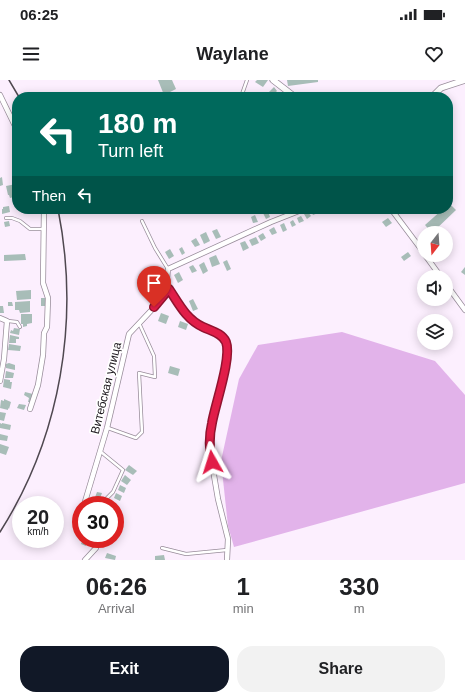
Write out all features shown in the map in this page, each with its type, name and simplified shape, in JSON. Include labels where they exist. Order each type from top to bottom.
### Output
[{"type":"street","points":[[274,80],[289,92]]},
{"type":"street","points":[[437,92],[441,88],[465,80]]},
{"type":"street","points":[[0,95],[12,120]]},
{"type":"street","points":[[30,409],[38,385],[43,355],[44,333],[47,327],[48,298],[43,283],[44,214]]},
{"type":"street","points":[[227,560],[227,550],[229,546],[228,539],[218,499],[209,438],[226,362],[226,342],[221,335],[191,320],[184,313],[169,289],[167,278],[168,269],[264,224],[291,214]]},
{"type":"street","points":[[395,214],[417,243]]},
{"type":"street","name":"Витебская улица","points":[[87,496],[107,428],[129,334],[162,299],[169,289]]},
{"type":"street","points":[[453,294],[465,310]]},
{"type":"street","points":[[0,318],[7,321],[4,359],[0,381]]},
{"type":"street","points":[[85,560],[96,548]]},
{"type":"lane","points":[[243,92],[247,80]]},
{"type":"lane","points":[[6,218],[12,218],[20,221],[30,229],[44,229]]},
{"type":"lane","points":[[142,221],[155,248],[168,269]]},
{"type":"lane","points":[[7,321],[17,322],[20,327]]},
{"type":"lane","points":[[107,428],[136,438],[142,432],[139,373],[155,376],[154,356],[138,323]]},
{"type":"lane","points":[[100,451],[123,470],[114,492],[109,496]]},
{"type":"lane","points":[[162,548],[186,554],[227,550]]},
{"type":"shaded area","points":[[342,332],[435,361],[465,395],[465,483],[234,547],[228,526],[221,461],[239,379],[258,345]]},
{"type":"building","points":[[158,80],[172,80],[176,89],[170,92],[163,92]]},
{"type":"building","points":[[257,80],[268,80],[263,87],[255,82]]},
{"type":"building","points":[[287,80],[318,80],[318,82],[288,86]]},
{"type":"building","points":[[274,87],[277,91],[276,92],[269,92]]},
{"type":"building","points":[[2,177],[3,185],[0,186],[0,178]]},
{"type":"building","points":[[12,185],[12,197],[10,198],[8,195],[6,186]]},
{"type":"building","points":[[9,206],[10,212],[2,214],[3,207]]},
{"type":"building","points":[[264,214],[269,214],[270,217],[266,219]]},
{"type":"building","points":[[304,214],[310,214],[311,216],[307,219]]},
{"type":"building","points":[[437,214],[452,214],[439,226],[425,225]]},
{"type":"building","points":[[255,215],[258,222],[253,223],[251,217]]},
{"type":"building","points":[[301,216],[304,221],[299,223],[297,218]]},
{"type":"building","points":[[388,218],[392,223],[386,227],[382,222]]},
{"type":"building","points":[[293,220],[296,225],[292,227],[290,222]]},
{"type":"building","points":[[9,221],[10,226],[5,227],[4,222]]},
{"type":"building","points":[[284,223],[287,230],[283,232],[280,225]]},
{"type":"building","points":[[274,227],[277,233],[272,235],[269,230]]},
{"type":"building","points":[[217,229],[221,237],[216,239],[212,231]]},
{"type":"building","points":[[206,232],[210,241],[204,244],[200,235]]},
{"type":"building","points":[[263,233],[266,238],[261,241],[258,236]]},
{"type":"building","points":[[256,237],[259,243],[252,246],[249,240]]},
{"type":"building","points":[[196,238],[200,245],[195,247],[191,241]]},
{"type":"building","points":[[245,241],[249,248],[243,251],[240,243]]},
{"type":"building","points":[[182,247],[185,253],[182,255],[179,249]]},
{"type":"building","points":[[170,249],[174,256],[169,259],[165,252]]},
{"type":"building","points":[[408,252],[411,256],[404,261],[401,257]]},
{"type":"building","points":[[25,254],[26,260],[4,261],[4,255]]},
{"type":"building","points":[[216,255],[220,264],[212,267],[209,258]]},
{"type":"building","points":[[227,260],[231,269],[227,271],[223,262]]},
{"type":"building","points":[[204,262],[208,271],[203,274],[199,265]]},
{"type":"building","points":[[193,265],[197,271],[192,273],[189,267]]},
{"type":"building","points":[[465,267],[465,275],[461,272]]},
{"type":"building","points":[[179,272],[183,280],[178,283],[174,275]]},
{"type":"building","points":[[31,290],[31,299],[17,300],[16,291]]},
{"type":"building","points":[[41,298],[45,298],[46,306],[41,306]]},
{"type":"building","points":[[193,299],[198,309],[193,311],[189,301]]},
{"type":"building","points":[[30,301],[30,312],[20,313],[19,310],[15,310],[15,302]]},
{"type":"building","points":[[8,302],[12,302],[13,306],[8,306]]},
{"type":"building","points":[[0,306],[3,306],[4,313],[0,313]]},
{"type":"building","points":[[161,313],[169,316],[166,324],[158,321]]},
{"type":"building","points":[[21,314],[32,314],[32,323],[23,327],[23,324],[21,324]]},
{"type":"building","points":[[180,321],[188,324],[186,330],[178,327]]},
{"type":"building","points":[[14,328],[20,329],[19,335],[10,333]]},
{"type":"building","points":[[10,335],[19,337],[19,339],[16,339],[16,343],[9,343]]},
{"type":"building","points":[[9,344],[21,346],[20,351],[8,350]]},
{"type":"building","points":[[9,363],[15,365],[15,370],[6,368],[6,364]]},
{"type":"building","points":[[170,366],[180,369],[178,376],[168,373]]},
{"type":"building","points":[[6,371],[14,373],[13,378],[5,378]]},
{"type":"building","points":[[4,379],[12,382],[11,389],[3,387]]},
{"type":"building","points":[[25,392],[33,394],[31,402],[28,402],[29,398],[24,395]]},
{"type":"building","points":[[4,399],[11,402],[8,410],[0,408],[1,400],[4,401]]},
{"type":"building","points":[[19,404],[26,405],[24,410],[17,408]]},
{"type":"building","points":[[0,412],[6,413],[4,421],[0,420]]},
{"type":"building","points":[[0,423],[11,425],[10,430],[0,428]]},
{"type":"building","points":[[0,434],[8,436],[7,441],[0,440]]},
{"type":"building","points":[[0,444],[9,447],[6,455],[0,453]]},
{"type":"building","points":[[129,465],[137,471],[133,475],[125,470]]},
{"type":"building","points":[[125,475],[131,480],[127,485],[121,481]]},
{"type":"building","points":[[120,485],[126,488],[124,493],[118,490]]},
{"type":"building","points":[[97,492],[102,493],[101,496],[96,496]]},
{"type":"building","points":[[116,493],[122,496],[115,496]]},
{"type":"building","points":[[107,553],[116,556],[115,560],[105,558]]},
{"type":"building","points":[[164,555],[165,560],[155,560],[155,556]]},
{"type":"railway","points":[[9,80],[16,92]]},
{"type":"railway","points":[[0,532],[21,495],[38,457],[51,417],[60,376],[65,335],[67,293],[64,251],[59,214]]},
{"type":"route","points":[[154,307],[169,289],[184,313],[191,320],[221,335],[226,342],[226,362],[209,438],[212,462]]}]
